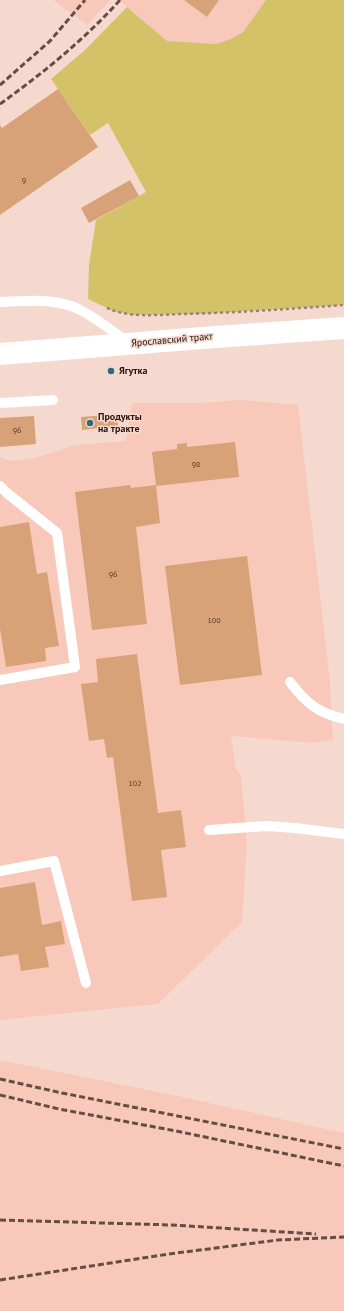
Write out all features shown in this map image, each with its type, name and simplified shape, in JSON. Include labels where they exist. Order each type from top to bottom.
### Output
[{"type":"street","name":"Ярославский тракт","points":[[0,354],[344,328]]},
{"type":"lane","points":[[0,302],[38,300],[56,302],[74,307],[90,316],[129,344]]},
{"type":"lane","points":[[0,403],[53,400]]},
{"type":"lane","points":[[0,486],[57,534],[74,667],[0,680]]},
{"type":"lane","points":[[290,682],[302,698],[313,706],[331,716],[344,719]]},
{"type":"lane","points":[[209,830],[267,826],[344,834]]},
{"type":"lane","points":[[0,871],[54,861],[86,983]]},
{"type":"path","points":[[100,305],[113,311],[133,315],[203,314],[344,305]]},
{"type":"shaded area","points":[[53,0],[110,0],[87,25]]},
{"type":"shaded area","points":[[119,0],[266,0],[243,32],[231,39],[216,44],[167,41]]},
{"type":"shaded area","points":[[266,0],[344,0],[344,305],[203,314],[133,315],[113,311],[88,299],[89,265],[96,220],[146,192],[108,123],[90,135],[51,79],[85,50],[127,7],[167,41],[216,44],[231,39],[243,32]]},
{"type":"shaded area","points":[[241,400],[298,405],[330,682],[333,740],[312,743],[231,736],[236,770],[241,776],[247,842],[242,922],[158,1004],[0,1020],[0,457],[10,461],[35,458],[76,445],[126,441],[132,403],[200,403]]},
{"type":"shaded area","points":[[0,1060],[178,1096],[344,1133],[344,1311],[0,1311]]},
{"type":"building","points":[[184,0],[219,0],[207,17]]},
{"type":"building","points":[[58,89],[98,147],[0,215],[0,125],[2,128]]},
{"type":"building","points":[[130,180],[139,196],[89,223],[81,208]]},
{"type":"building","points":[[117,414],[118,426],[82,430],[81,417]]},
{"type":"building","points":[[34,416],[36,444],[0,447],[0,418]]},
{"type":"building","points":[[235,442],[239,477],[156,486],[160,523],[136,527],[147,624],[92,630],[75,492],[130,485],[131,488],[156,485],[152,452],[177,449],[177,444],[187,443],[187,447]]},
{"type":"building","points":[[29,522],[37,574],[47,572],[59,646],[45,648],[46,661],[6,667],[0,629],[0,527]]},
{"type":"building","points":[[247,556],[262,675],[180,685],[165,566]]},
{"type":"building","points":[[137,654],[158,813],[181,810],[186,847],[161,850],[167,897],[132,901],[113,757],[107,758],[104,739],[89,741],[81,684],[98,682],[96,659]]},
{"type":"building","points":[[35,882],[42,925],[61,921],[65,944],[45,947],[49,967],[21,971],[18,954],[0,957],[0,888]]},
{"type":"railway","points":[[0,85],[50,41],[85,0]]},
{"type":"railway","points":[[0,104],[63,55],[92,29],[120,0]]},
{"type":"railway","points":[[0,1079],[62,1093],[344,1149]]},
{"type":"railway","points":[[0,1095],[59,1109],[176,1131],[344,1166]]},
{"type":"railway","points":[[0,1220],[172,1225],[316,1234]]},
{"type":"railway","points":[[0,1280],[169,1254],[278,1240],[344,1237]]},
{"type":"place","name":"Ягутка","points":[[111,371]]},
{"type":"place","name":"Продукты на тракте","points":[[90,423]]}]
